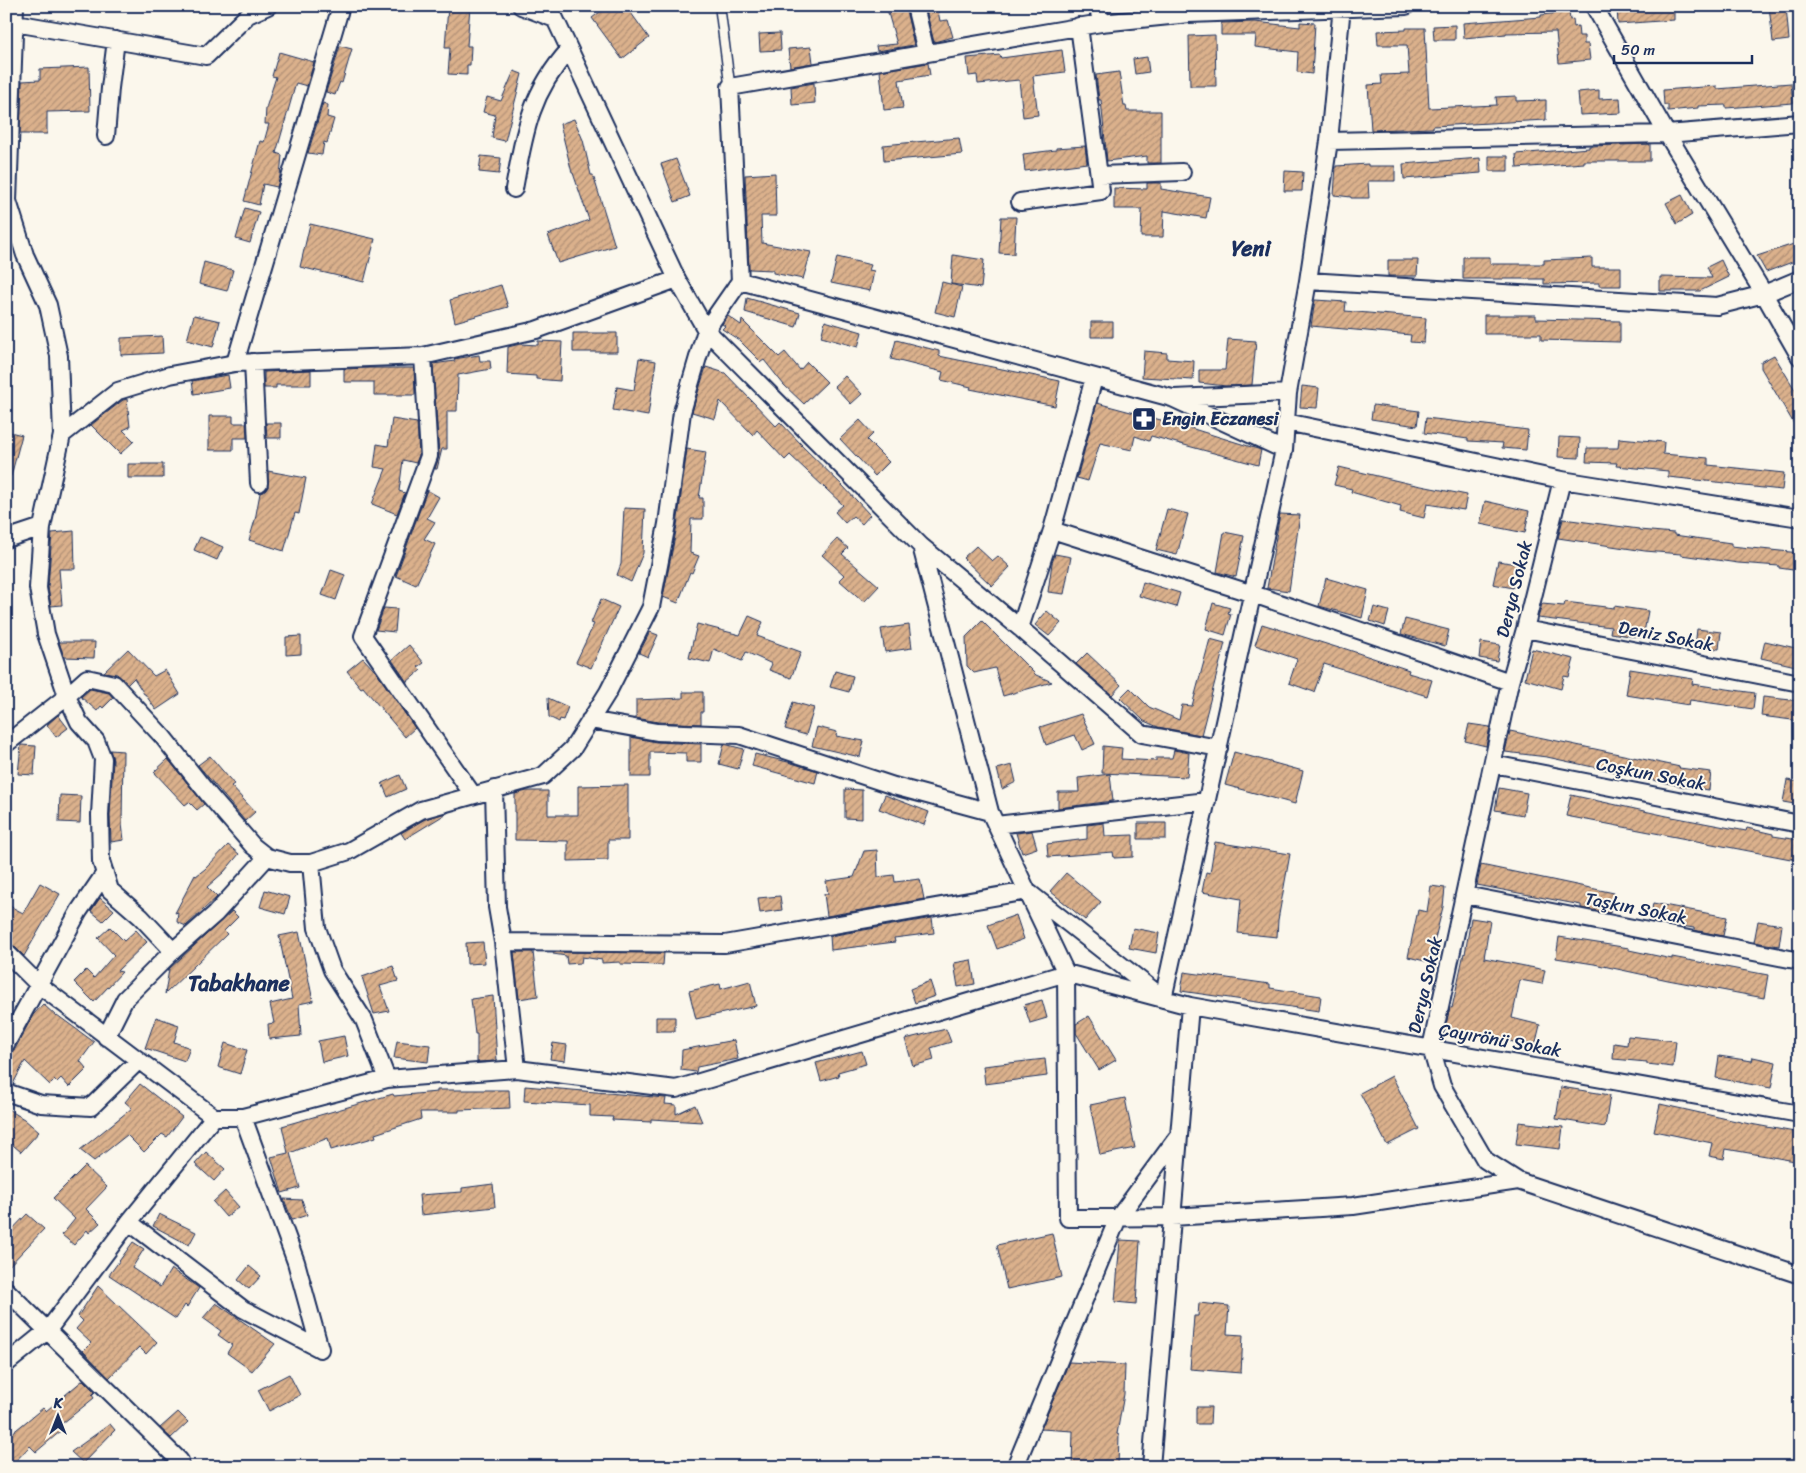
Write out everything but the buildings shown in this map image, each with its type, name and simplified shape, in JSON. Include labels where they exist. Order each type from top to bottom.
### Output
[{"type":"street","points":[[15,6],[9,83],[8,202],[14,244],[48,305],[59,356],[62,435],[42,527],[38,588],[46,634],[67,696],[79,722],[96,741],[103,759],[100,815],[101,862],[110,890],[141,917],[173,950]]},
{"type":"street","points":[[15,23],[206,56],[248,15],[268,6]]},
{"type":"street","points":[[235,363],[342,6]]},
{"type":"street","points":[[521,6],[552,12],[677,279],[706,330],[920,546],[1020,628],[1142,734],[1219,748]]},
{"type":"street","points":[[914,6],[926,52]]},
{"type":"street","points":[[1098,6],[1101,23]]},
{"type":"street","points":[[6,744],[87,678],[114,684],[163,737],[253,846],[267,857],[290,863],[311,863],[349,851],[421,810],[543,776],[573,748],[608,692],[651,607],[666,524],[682,412],[706,330],[740,281],[730,87],[1101,23],[1189,14],[1406,6]]},
{"type":"street","points":[[1594,6],[1666,134],[1764,294],[1800,357]]},
{"type":"street","points":[[503,942],[725,944],[1027,891],[1164,999],[1284,450],[1288,393],[1308,281],[1329,141],[1342,7]]},
{"type":"street","points":[[1020,202],[1101,191],[1079,26]]},
{"type":"street","points":[[106,136],[116,40]]},
{"type":"street","points":[[514,189],[532,108],[545,80],[569,50]]},
{"type":"street","points":[[1329,141],[1666,134],[1800,123]]},
{"type":"street","points":[[1099,176],[1182,172]]},
{"type":"street","points":[[62,435],[118,391],[170,375],[235,363],[423,356],[536,330],[677,279]]},
{"type":"street","points":[[1308,281],[1717,306],[1764,294],[1800,279]]},
{"type":"street","points":[[740,281],[1172,398],[1284,450]]},
{"type":"street","points":[[423,356],[429,456],[363,636],[472,795]]},
{"type":"street","points":[[253,362],[259,483]]},
{"type":"street","points":[[1020,628],[1052,530],[1094,378]]},
{"type":"street","points":[[1172,398],[1288,393]]},
{"type":"street","points":[[1286,422],[1562,480],[1800,518]]},
{"type":"street","name":"Derya Sokak","points":[[1562,480],[1510,682],[1494,764],[1431,1048],[1442,1086],[1484,1160],[1518,1181],[1800,1275]]},
{"type":"street","points":[[6,539],[42,527]]},
{"type":"street","points":[[1052,530],[1253,594],[1510,682]]},
{"type":"street","points":[[920,546],[993,819],[1066,973],[1068,1218],[1172,1217],[1352,1206],[1518,1181]]},
{"type":"street","name":"Deniz Sokak","points":[[1525,629],[1800,683]]},
{"type":"street","points":[[590,720],[657,732],[739,735],[993,819],[1207,801]]},
{"type":"street","name":"Coşkun Sokak","points":[[1494,764],[1800,824]]},
{"type":"street","points":[[494,789],[497,907],[503,942],[517,1069]]},
{"type":"street","points":[[106,1037],[125,999],[173,950],[215,914],[267,857]]},
{"type":"street","points":[[311,863],[317,928],[332,970],[364,1020],[387,1079]]},
{"type":"street","points":[[6,1044],[79,911],[105,873]]},
{"type":"street","name":"Taşkın Sokak","points":[[1465,894],[1800,961]]},
{"type":"street","points":[[6,952],[39,986],[214,1117],[243,1117],[387,1079],[517,1069],[676,1089],[1066,973]]},
{"type":"street","name":"Çayırönü Sokak","points":[[1066,973],[1190,1006],[1800,1114]]},
{"type":"street","points":[[1151,1467],[1190,1006]]},
{"type":"street","points":[[6,1092],[41,1104],[91,1107],[138,1061]]},
{"type":"street","points":[[6,1364],[48,1330],[128,1222],[214,1117]]},
{"type":"street","points":[[128,1222],[243,1309],[320,1349],[296,1262],[243,1117]]},
{"type":"street","points":[[1015,1467],[1118,1218],[1179,1134]]},
{"type":"street","points":[[6,1290],[180,1461]]},
{"type":"lane","points":[[720,9],[730,87]]},
{"type":"place","name":"Engin Eczanesi","points":[[1144,419]]},
{"type":"district","name":"Yeni","points":[[1251,248]]},
{"type":"district","name":"Tabakhane","points":[[239,983]]}]
